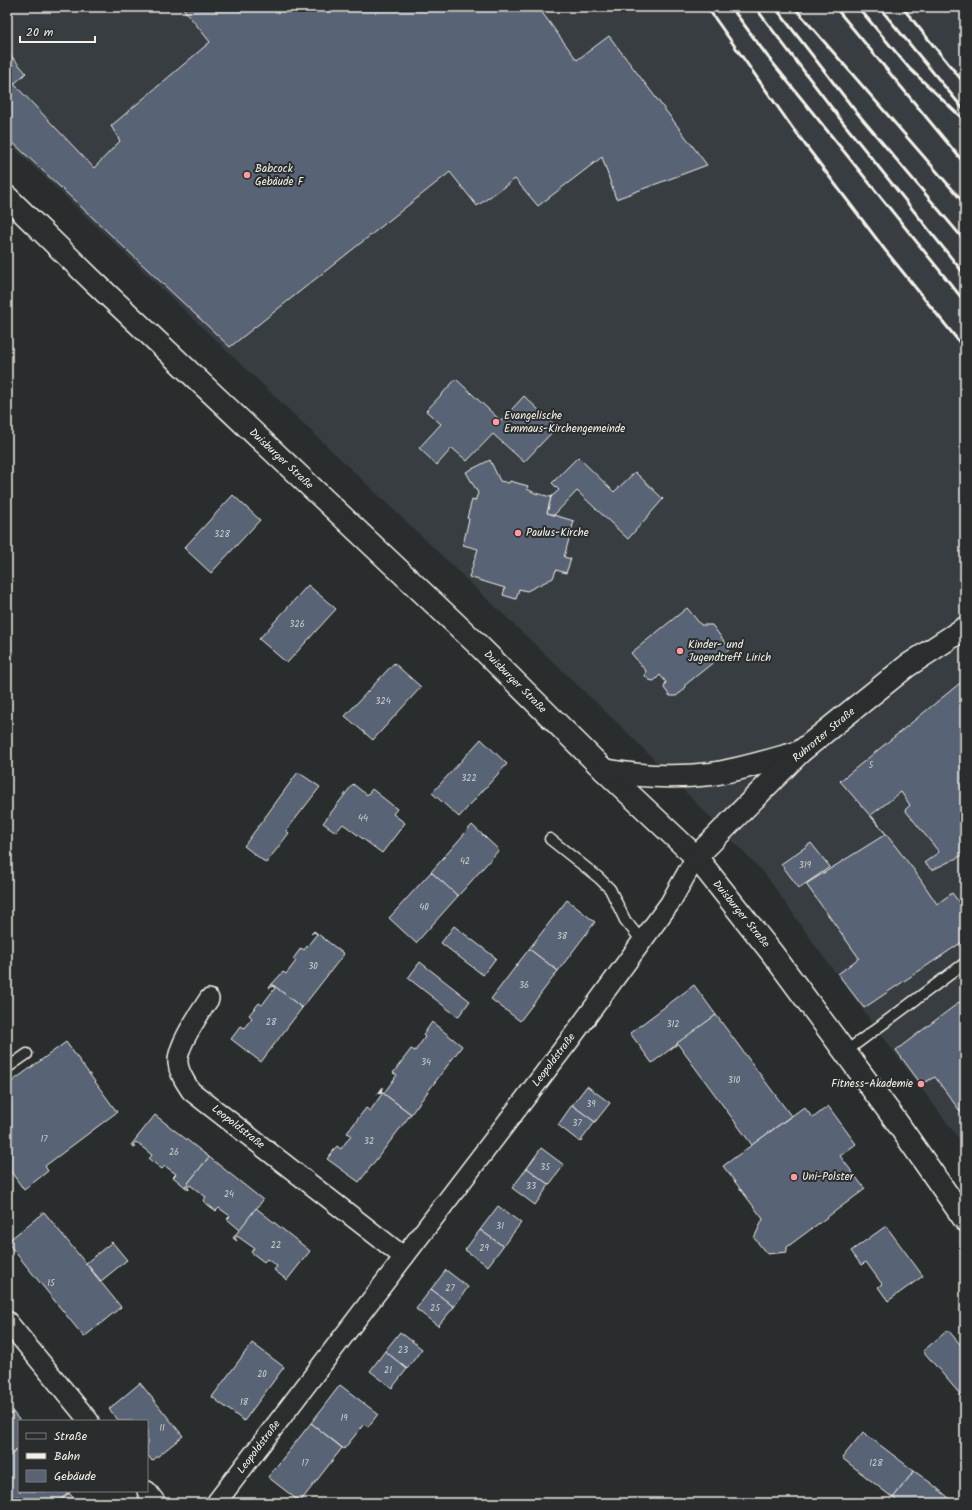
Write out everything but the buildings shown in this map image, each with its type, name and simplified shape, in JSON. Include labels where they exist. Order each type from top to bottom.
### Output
[{"type":"main road","name":"Duisburger Straße","points":[[7,197],[91,279],[475,642],[604,770],[696,857],[772,953],[965,1220]]},
{"type":"main road","name":"Ruhrorter Straße","points":[[696,857],[800,752],[907,666],[965,628]]},
{"type":"main road","points":[[604,770],[634,776],[673,777],[712,774],[800,752]]},
{"type":"street","name":"Leopoldstraße","points":[[216,1503],[404,1257],[642,941],[670,903],[696,857]]},
{"type":"street","name":"Leopoldstraße","points":[[209,999],[190,1029],[178,1062],[182,1077],[191,1091],[404,1257]]},
{"type":"street","points":[[7,1321],[88,1420]]},
{"type":"street","points":[[147,1492],[156,1503]]},
{"type":"lane","points":[[550,839],[610,889],[625,920],[642,941]]},
{"type":"lane","points":[[845,1052],[965,963]]},
{"type":"lane","points":[[7,1068],[27,1054]]},
{"type":"shaded area","points":[[7,7],[965,7],[965,1147],[817,948],[765,874],[632,737],[7,141]]},
{"type":"railway","points":[[707,7],[794,130],[885,250],[965,349]]},
{"type":"railway","points":[[731,7],[768,57],[965,302]]},
{"type":"railway","points":[[755,7],[841,120],[965,275]]},
{"type":"railway","points":[[775,7],[853,108],[965,241]]},
{"type":"railway","points":[[794,7],[965,204]]},
{"type":"railway","points":[[835,7],[965,164]]},
{"type":"railway","points":[[858,7],[909,68],[965,121]]},
{"type":"railway","points":[[879,7],[965,111]]},
{"type":"railway","points":[[902,7],[965,84]]},
{"type":"place","name":"Babcock Gebäude F","points":[[247,175]]},
{"type":"place","name":"Evangelische Emmaus-Kirchengemeinde","points":[[496,422]]},
{"type":"place","name":"Paulus-Kirche","points":[[518,533]]},
{"type":"place","name":"Kinder- und Jugendtreff Lirich","points":[[680,651]]},
{"type":"place","name":"Fitness-Akademie","points":[[921,1084]]},
{"type":"place","name":"Uni-Polster","points":[[794,1177]]}]
